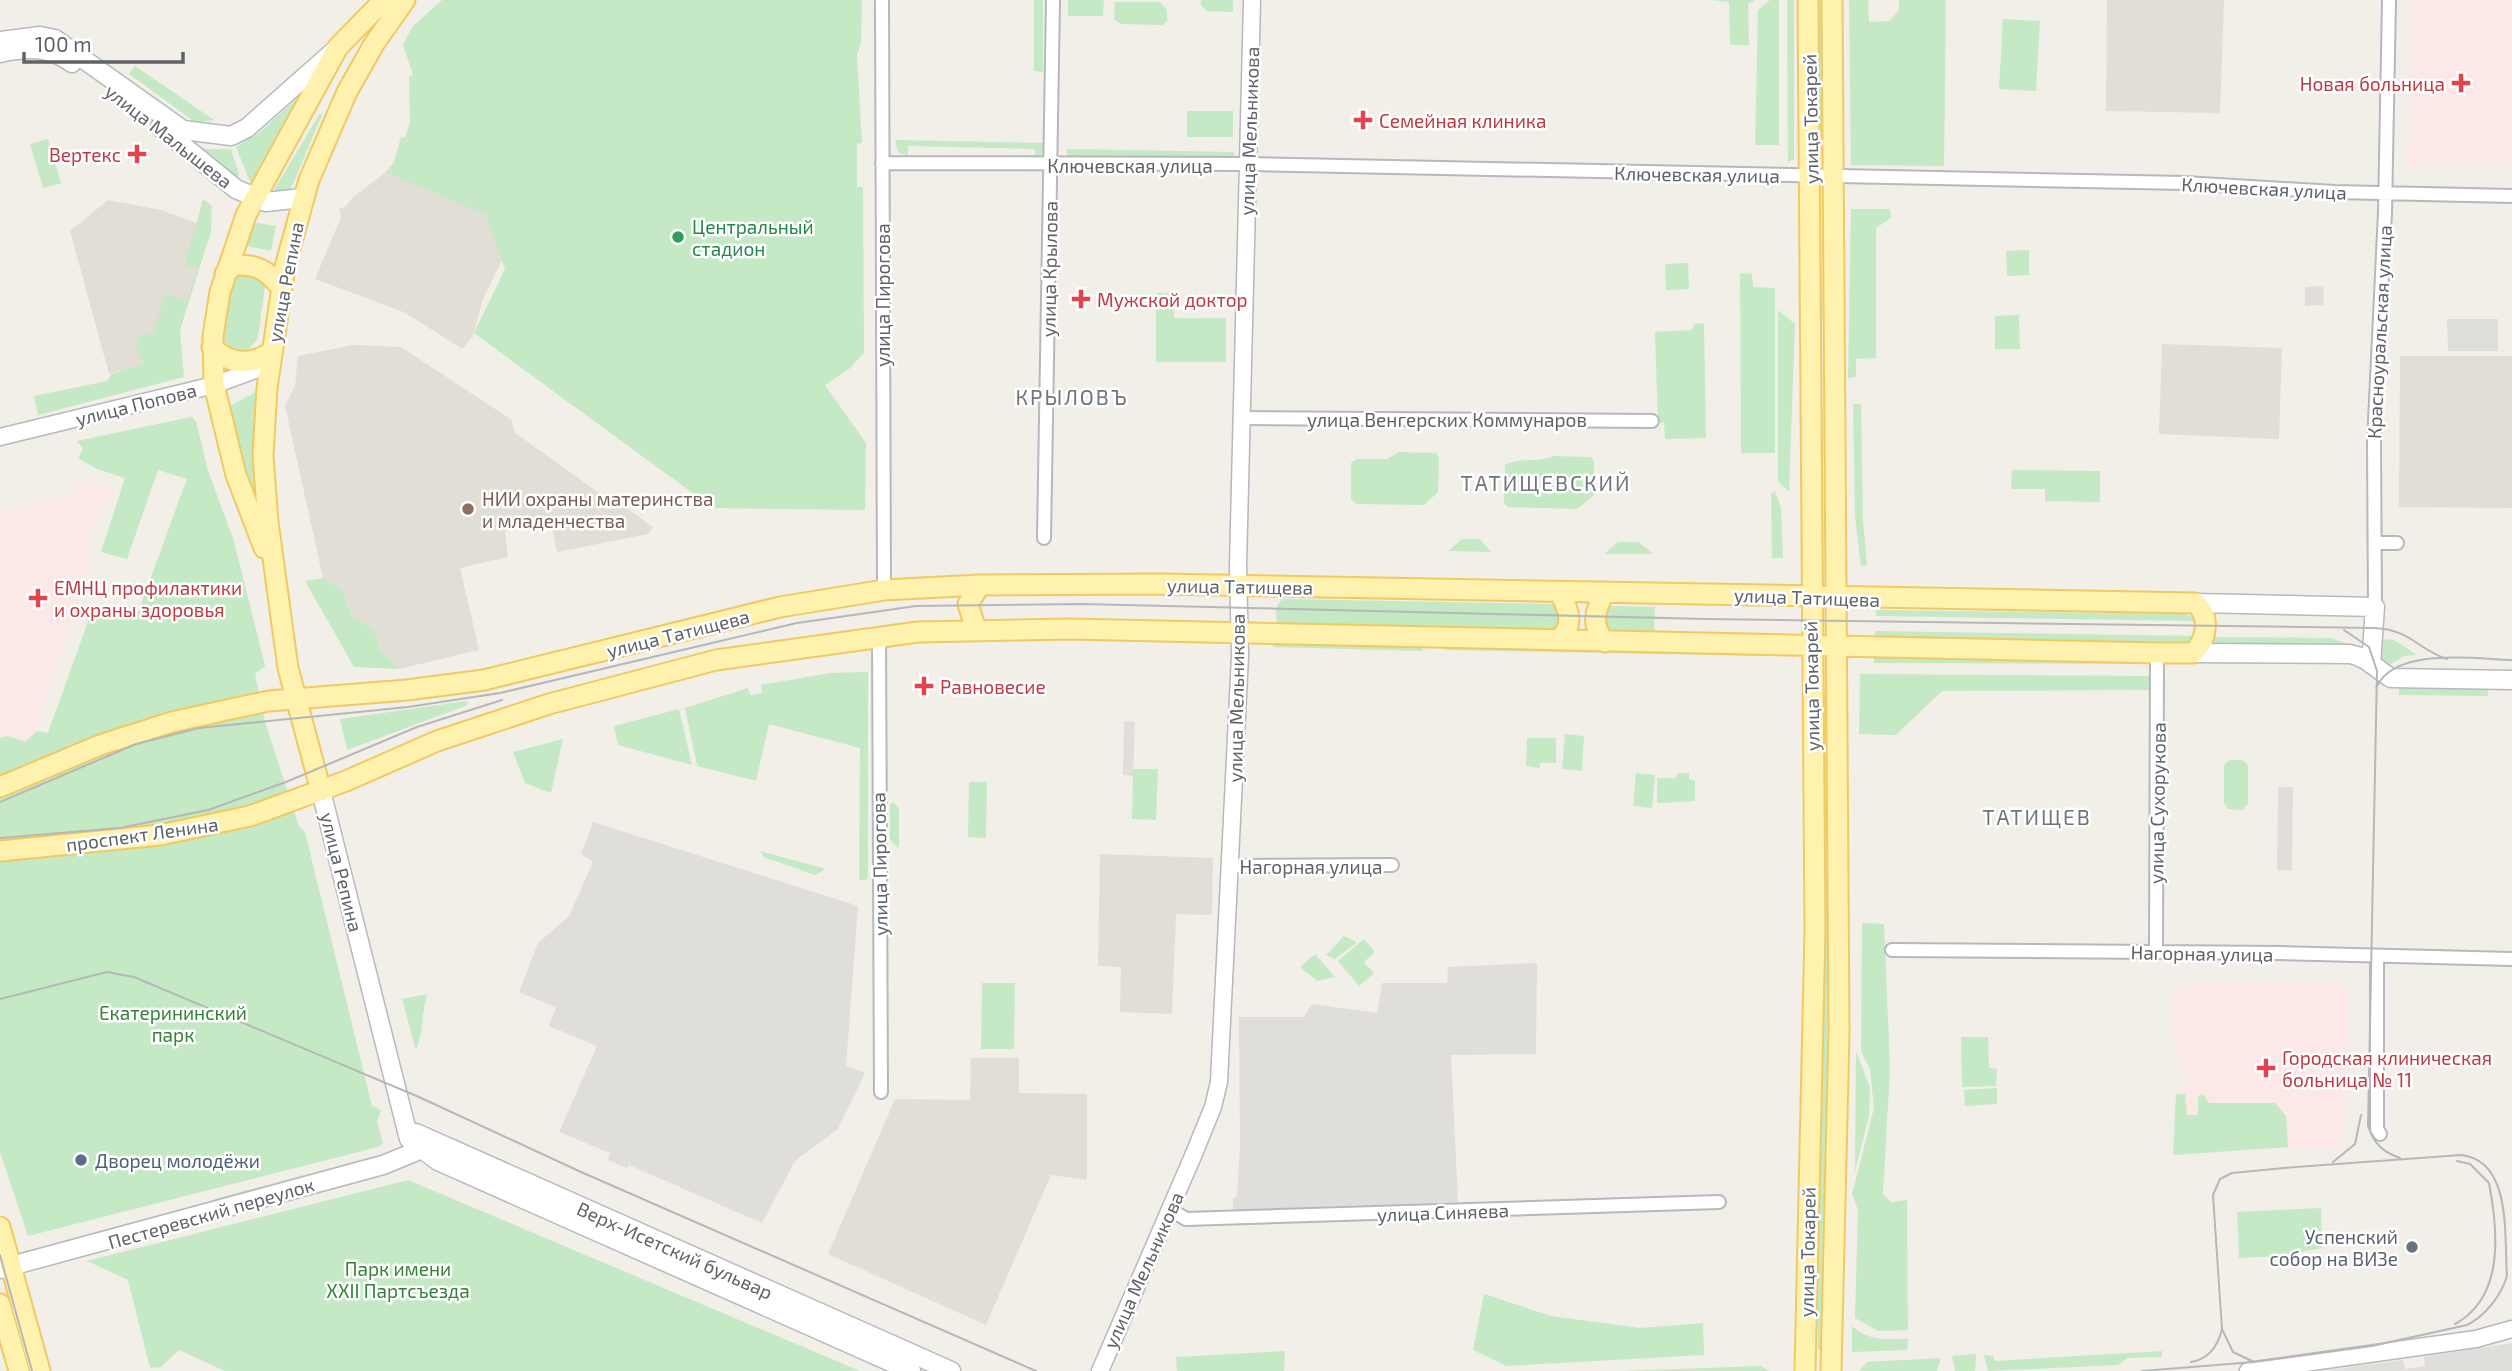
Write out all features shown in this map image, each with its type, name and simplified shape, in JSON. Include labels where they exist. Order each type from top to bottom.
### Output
[{"type":"main road","name":"улица Репина","points":[[156,110],[183,130],[231,136],[267,112],[338,47],[384,0]]},
{"type":"main road","name":"улица Репина","points":[[405,0],[374,44],[347,92],[302,198],[281,288],[270,358],[263,456],[268,522],[288,668],[409,1139],[431,1152]]},
{"type":"main road","name":"улица Токарей","points":[[1805,1371],[1815,930],[1810,596],[1811,176],[1808,0]]},
{"type":"main road","name":"улица Токарей","points":[[1831,1371],[1839,1032],[1832,0]]},
{"type":"main road","name":"улица Малышева","points":[[0,41],[40,36],[55,38],[156,110]]},
{"type":"main road","name":"улица Репина","points":[[278,589],[236,475],[214,385],[212,346],[216,312],[225,274],[246,215],[338,47]]},
{"type":"main road","name":"улица Малышева","points":[[0,53],[38,49],[56,52],[153,121],[236,189],[256,198],[282,203],[302,198]]},
{"type":"main road","points":[[225,274],[234,265],[249,264],[272,275],[281,288]]},
{"type":"main road","points":[[212,346],[222,357],[245,363],[270,358]]},
{"type":"main road","name":"улица Татищева","points":[[296,699],[407,690],[484,680],[780,607],[884,590],[980,584],[1605,592],[2375,607]]},
{"type":"main road","points":[[976,630],[968,612],[968,604],[980,584]]},
{"type":"main road","points":[[1559,592],[1569,615],[1567,633],[1559,640]]},
{"type":"main road","points":[[1605,592],[1595,620],[1598,634],[1605,642]]},
{"type":"main road","points":[[2193,653],[2200,646],[2206,625],[2201,608],[2195,603]]},
{"type":"main road","name":"Красноуральская улица","points":[[2371,664],[2375,607]]},
{"type":"main road","points":[[879,636],[976,630],[1238,633],[2157,653],[2350,654],[2365,656],[2371,664],[2392,678],[2512,680]]},
{"type":"main road","name":"проспект Ленина","points":[[0,851],[123,840],[202,828],[250,816],[321,791],[428,744],[635,679],[751,654],[879,636]]},
{"type":"main road","points":[[0,787],[100,745],[172,722],[296,699]]},
{"type":"main road","points":[[390,1162],[403,1148],[404,1121]]},
{"type":"main road","name":"Пестеревский переулок","points":[[5,1268],[155,1230],[431,1152]]},
{"type":"main road","name":"Верх-Исетский бульвар","points":[[431,1152],[911,1371]]},
{"type":"main road","name":"Верх-Исетский бульвар","points":[[431,1152],[951,1371]]},
{"type":"main road","points":[[0,1227],[5,1268],[40,1371]]},
{"type":"main road","points":[[0,1304],[19,1371]]},
{"type":"street","name":"улица Пирогова","points":[[882,0],[884,590]]},
{"type":"street","name":"улица Крылова","points":[[1044,538],[1053,0]]},
{"type":"street","name":"улица Мельникова","points":[[1100,1371],[1217,1095],[1240,656],[1238,586],[1241,418],[1252,0]]},
{"type":"street","name":"Красноуральская улица","points":[[2375,607],[2375,417],[2385,194],[2389,0]]},
{"type":"street","name":"Ключевская улица","points":[[882,163],[1248,164],[2185,183],[2385,194],[2512,196]]},
{"type":"street","name":"улица Попова","points":[[0,437],[214,385],[270,358]]},
{"type":"street","name":"улица Венгерских Коммунаров","points":[[1241,418],[1652,421]]},
{"type":"street","points":[[2375,543],[2397,543]]},
{"type":"street","name":"улица Пирогова","points":[[879,636],[881,1092]]},
{"type":"street","name":"улица Сухорукова","points":[[2155,952],[2157,653]]},
{"type":"street","name":"Нагорная улица","points":[[1230,866],[1392,865]]},
{"type":"street","name":"Нагорная улица","points":[[1892,950],[2512,959]]},
{"type":"street","points":[[2377,957],[2376,1087],[2377,1129],[2380,1134]]},
{"type":"street","name":"улица Синяева","points":[[1169,1209],[1186,1219],[1719,1202]]},
{"type":"street","points":[[2248,1371],[2476,1339],[2512,1329]]},
{"type":"shaded area","points":[[2107,0],[2224,0],[2220,113],[2106,111]]},
{"type":"shaded area","name":"Новая больница","points":[[2410,0],[2512,0],[2512,166],[2408,166]]},
{"type":"shaded area","points":[[386,172],[485,213],[502,260],[483,299],[473,336],[462,349],[406,313],[315,279],[341,217],[339,209]]},
{"type":"shaded area","points":[[108,200],[161,210],[196,223],[208,224],[211,231],[174,348],[140,366],[109,374],[70,231]]},
{"type":"shaded area","points":[[2323,286],[2324,305],[2305,306],[2305,287]]},
{"type":"shaded area","points":[[2447,319],[2498,319],[2498,351],[2448,351]]},
{"type":"shaded area","points":[[2162,344],[2282,348],[2279,439],[2159,434]]},
{"type":"shaded area","name":"НИИ охраны материнства и младенчества","points":[[353,345],[401,347],[512,420],[514,432],[616,505],[618,502],[653,527],[648,534],[557,552],[551,522],[505,531],[508,557],[460,568],[479,650],[399,669],[381,651],[373,629],[352,617],[342,590],[323,578],[285,406],[295,386],[298,356]]},
{"type":"shaded area","points":[[2400,356],[2512,356],[2512,508],[2399,507]]},
{"type":"shaded area","name":"ЕМНЦ профилактики и охраны здоровья","points":[[78,479],[115,490],[110,505],[101,503],[87,549],[94,552],[86,578],[79,586],[63,645],[65,651],[59,654],[37,731],[26,742],[8,736],[0,738],[0,511],[73,495]]},
{"type":"shaded area","points":[[1124,721],[1135,722],[1133,776],[1123,775]]},
{"type":"shaded area","points":[[2278,787],[2293,787],[2292,871],[2277,870]]},
{"type":"shaded area","points":[[593,822],[858,906],[846,1066],[865,1073],[838,1129],[795,1161],[762,1223],[629,1165],[627,1168],[608,1160],[610,1153],[559,1132],[597,1046],[549,1026],[556,1007],[519,992],[538,943],[569,916],[593,862],[581,854]]},
{"type":"shaded area","points":[[1100,854],[1213,858],[1212,915],[1176,914],[1172,1014],[1120,1012],[1121,967],[1098,966]]},
{"type":"shaded area","points":[[1537,963],[1536,1054],[1451,1055],[1458,1202],[1233,1210],[1233,1199],[1237,1196],[1240,1148],[1239,1017],[1304,1017],[1312,1004],[1377,1013],[1382,983],[1447,983],[1448,967]]},
{"type":"shaded area","name":"Городская клиническая больница № 11","points":[[2347,983],[2347,1078],[2343,1147],[2338,1150],[2329,1147],[2288,1147],[2173,1155],[2176,1094],[2187,1081],[2182,1057],[2174,1047],[2174,988],[2185,984]]},
{"type":"shaded area","points":[[971,1058],[1019,1058],[1019,1093],[1087,1094],[1087,1180],[1051,1175],[986,1325],[828,1254],[895,1099],[970,1100]]},
{"type":"shaded area","points":[[2512,1343],[2512,1371],[2321,1371],[2403,1360],[2405,1369],[2425,1366],[2424,1357]]},
{"type":"green space","name":"Центральный стадион","points":[[442,0],[862,0],[861,43],[857,54],[862,143],[857,144],[857,187],[863,187],[864,353],[849,369],[825,385],[866,443],[865,510],[713,508],[474,333],[505,269],[485,214],[386,172],[394,162],[401,137],[405,138],[410,122],[409,76],[413,75],[403,45],[413,26]]},
{"type":"green space","points":[[1034,0],[1043,0],[1043,72],[1034,71]]},
{"type":"green space","points":[[1068,0],[1104,0],[1103,16],[1068,16]]},
{"type":"green space","points":[[1201,0],[1233,0],[1233,12],[1207,11],[1201,5]]},
{"type":"green space","points":[[1711,0],[1755,0],[1748,4],[1749,45],[1730,45],[1729,2]]},
{"type":"green space","points":[[1770,0],[1779,0],[1779,145],[1755,145],[1758,10]]},
{"type":"green space","points":[[1787,0],[1794,0],[1794,159],[1788,162]]},
{"type":"green space","points":[[1816,0],[1822,0],[1823,157],[1818,157]]},
{"type":"green space","points":[[1849,0],[1868,0],[1869,22],[1889,21],[1899,11],[1899,0],[1946,0],[1944,166],[1851,165]]},
{"type":"green space","points":[[1115,2],[1160,2],[1167,10],[1167,21],[1162,25],[1121,24],[1114,19]]},
{"type":"green space","points":[[2003,19],[2040,21],[2036,91],[1999,89]]},
{"type":"green space","points":[[135,66],[214,120],[195,122],[129,74]]},
{"type":"green space","points":[[308,91],[251,184],[236,147],[259,133]]},
{"type":"green space","points":[[1187,111],[1233,111],[1233,137],[1187,137]]},
{"type":"green space","points":[[320,113],[322,115],[293,184],[287,192],[271,195]]},
{"type":"green space","points":[[48,139],[61,183],[43,188],[30,144]]},
{"type":"green space","points":[[895,140],[1044,143],[1041,158],[1035,159],[1035,149],[908,146],[908,156],[898,152]]},
{"type":"green space","points":[[200,149],[231,149],[239,174],[237,178]]},
{"type":"green space","points":[[1067,149],[1234,152],[1234,160],[1067,160]]},
{"type":"green space","points":[[203,199],[212,206],[211,231],[180,330],[184,377],[38,415],[34,396],[107,381],[112,374],[144,364],[135,344],[142,334],[154,335],[165,293],[187,301],[198,268],[185,265]]},
{"type":"green space","points":[[1851,209],[1890,209],[1891,218],[1876,228],[1876,358],[1856,359],[1856,377],[1848,378]]},
{"type":"green space","points":[[1816,219],[1821,219],[1823,564],[1819,566]]},
{"type":"green space","points":[[251,222],[276,226],[271,251],[242,245]]},
{"type":"green space","points":[[2029,250],[2029,275],[2007,276],[2006,251]]},
{"type":"green space","points":[[1688,263],[1689,289],[1666,290],[1665,264]]},
{"type":"green space","points":[[1740,273],[1752,274],[1753,287],[1775,288],[1775,453],[1741,453]]},
{"type":"green space","points":[[252,274],[265,286],[258,338],[249,349],[237,351],[223,342],[224,307],[233,281],[238,276]]},
{"type":"green space","points":[[1156,293],[1174,293],[1174,318],[1226,318],[1226,362],[1156,362]]},
{"type":"green space","points":[[1778,310],[1795,324],[1789,492],[1778,481]]},
{"type":"green space","points":[[2019,315],[2020,349],[1995,349],[1995,316]]},
{"type":"green space","points":[[1704,323],[1706,438],[1665,439],[1664,423],[1658,423],[1655,332],[1692,330],[1694,324]]},
{"type":"green space","points":[[259,390],[254,442],[256,503],[239,459],[228,407]]},
{"type":"green space","points":[[1853,404],[1861,404],[1863,521],[1867,565],[1861,566],[1855,517]]},
{"type":"green space","name":"Екатерининский парк","points":[[191,417],[196,421],[208,471],[234,541],[265,666],[255,674],[265,722],[299,826],[305,832],[372,1106],[381,1110],[377,1122],[383,1143],[378,1147],[28,1236],[0,1152],[0,738],[8,736],[25,742],[37,731],[48,733],[90,616],[106,604],[137,615],[187,479],[158,470],[127,559],[101,552],[125,478],[97,469],[78,458],[83,449],[77,441]]},
{"type":"green space","points":[[1399,452],[1436,453],[1439,458],[1438,492],[1424,505],[1357,504],[1351,499],[1351,463],[1357,459],[1387,459]]},
{"type":"green space","points":[[1553,456],[1591,457],[1594,462],[1594,495],[1577,509],[1508,507],[1504,503],[1505,465]]},
{"type":"green space","points":[[2012,470],[2100,471],[2100,502],[2045,501],[2045,489],[2011,489]]},
{"type":"green space","points":[[1775,491],[1781,508],[1783,558],[1772,558],[1771,494]]},
{"type":"green space","points":[[1462,539],[1480,539],[1491,552],[1448,551]]},
{"type":"green space","points":[[1618,542],[1638,542],[1654,554],[1604,554]]},
{"type":"green space","points":[[323,578],[342,590],[352,617],[373,629],[381,651],[399,669],[354,667],[305,581]]},
{"type":"green space","points":[[1282,599],[1555,604],[1565,612],[1556,633],[1277,625],[1276,608]]},
{"type":"green space","points":[[1655,607],[1654,635],[1603,631],[1605,608]]},
{"type":"green space","points":[[1876,610],[2186,614],[2198,621],[1876,616]]},
{"type":"green space","points":[[1875,631],[2197,636],[2185,643],[1876,638]]},
{"type":"green space","points":[[2212,637],[2331,638],[2347,644],[2213,643]]},
{"type":"green space","points":[[2383,639],[2394,640],[2417,655],[2404,656],[2383,669],[2380,656]]},
{"type":"green space","points":[[1273,641],[1419,647],[1424,651],[1273,647]]},
{"type":"green space","points":[[1449,647],[1765,652],[1765,656],[1446,650]]},
{"type":"green space","points":[[1874,656],[2146,661],[2147,664],[1874,663]]},
{"type":"green space","points":[[868,672],[868,877],[865,881],[859,879],[860,748],[769,724],[756,781],[697,766],[685,708],[748,688],[750,695],[762,693],[761,685],[831,673]]},
{"type":"green space","points":[[1860,674],[2155,676],[2155,690],[1942,691],[1896,735],[1859,734]]},
{"type":"green space","points":[[2399,686],[2488,687],[2488,696],[2399,695]]},
{"type":"green space","points":[[1826,694],[1829,873],[1824,1350],[1818,1350],[1819,695]]},
{"type":"green space","points":[[467,701],[468,705],[347,750],[340,719]]},
{"type":"green space","points":[[679,709],[692,765],[618,745],[614,726]]},
{"type":"green space","points":[[1565,734],[1584,736],[1582,771],[1562,769]]},
{"type":"green space","points":[[1527,738],[1556,738],[1556,763],[1540,763],[1540,768],[1526,766]]},
{"type":"green space","points":[[563,739],[551,793],[525,783],[513,752]]},
{"type":"green space","points":[[2229,760],[2243,760],[2248,765],[2248,804],[2242,810],[2228,809],[2224,803],[2224,765]]},
{"type":"green space","points":[[1133,769],[1158,769],[1156,820],[1132,819]]},
{"type":"green space","points":[[1636,773],[1655,775],[1652,808],[1633,806]]},
{"type":"green space","points":[[1677,773],[1689,773],[1689,779],[1695,781],[1695,801],[1657,803],[1657,778],[1676,778]]},
{"type":"green space","points":[[969,782],[987,782],[986,838],[968,837]]},
{"type":"green space","points":[[893,802],[899,808],[899,849],[890,840],[890,805]]},
{"type":"green space","points":[[760,851],[826,869],[815,875],[764,857]]},
{"type":"green space","points":[[1862,923],[1884,924],[1890,1068],[1883,1194],[1891,1202],[1907,1200],[1908,1330],[1878,1331],[1855,1318],[1858,1210],[1852,1194],[1874,1108],[1870,1069],[1861,1051]]},
{"type":"green space","points":[[1344,936],[1357,942],[1335,959],[1326,955]]},
{"type":"green space","points":[[1364,939],[1375,952],[1364,962],[1374,973],[1359,986],[1338,961]]},
{"type":"green space","points":[[1315,954],[1335,977],[1317,981],[1300,967]]},
{"type":"green space","points":[[982,983],[1015,983],[1014,1049],[981,1049]]},
{"type":"green space","points":[[427,994],[420,1036],[416,1050],[402,999]]},
{"type":"green space","points":[[1961,1037],[1988,1037],[1989,1068],[1997,1069],[1996,1086],[1962,1087]]},
{"type":"green space","points":[[1856,1051],[1870,1088],[1869,1116],[1855,1172]]},
{"type":"green space","points":[[1997,1088],[1997,1104],[1965,1106],[1964,1090]]},
{"type":"green space","points":[[2176,1094],[2185,1094],[2187,1115],[2198,1115],[2198,1097],[2203,1094],[2209,1103],[2275,1103],[2286,1116],[2288,1147],[2173,1155]]},
{"type":"green space","points":[[375,1156],[377,1162],[216,1204],[214,1199]]},
{"type":"green space","name":"Парк имени XXII Партсъезда","points":[[408,1180],[860,1371],[225,1371],[179,1350],[161,1367],[150,1368],[128,1280],[87,1261]]},
{"type":"green space","points":[[2321,1208],[2322,1248],[2278,1256],[2239,1258],[2237,1212]]},
{"type":"green space","points":[[1484,1294],[1551,1316],[1640,1328],[1703,1323],[1704,1355],[1507,1366],[1473,1350]]},
{"type":"green space","points":[[1852,1326],[1872,1337],[1908,1339],[1907,1350],[1852,1352]]},
{"type":"green space","points":[[1285,1351],[1284,1371],[1177,1371],[1176,1357]]},
{"type":"green space","points":[[2162,1351],[2162,1357],[2128,1358],[2118,1365],[1988,1371],[1984,1355],[1993,1356],[1995,1361]]},
{"type":"green space","points":[[1976,1354],[1975,1371],[1955,1371],[1952,1356]]},
{"type":"green space","points":[[1941,1358],[1937,1371],[1859,1371],[1867,1362]]},
{"type":"green space","points":[[1761,1366],[1769,1371],[1621,1371]]},
{"type":"tram line","points":[[0,802],[136,744],[199,728],[408,707],[500,693],[797,623],[916,606],[1082,604],[1706,619],[2375,628],[2397,632],[2447,659]]},
{"type":"tram line","points":[[2344,630],[2369,647],[2377,671],[2368,1126],[2380,1146],[2400,1158]]},
{"type":"tram line","points":[[2376,688],[2385,675],[2417,660],[2457,657],[2512,660]]},
{"type":"tram line","points":[[0,838],[120,828],[208,810],[286,782],[417,727],[502,700]]},
{"type":"tram line","points":[[0,999],[107,972],[134,977],[419,1097],[581,1172],[1036,1371]]},
{"type":"tram line","points":[[2333,1162],[2355,1144],[2361,1115]]},
{"type":"tram line","points":[[2142,1371],[2254,1362],[2372,1346],[2467,1325],[2492,1305],[2507,1276],[2502,1202],[2489,1170],[2477,1160],[2461,1155],[2232,1173],[2220,1179],[2213,1195],[2222,1329],[2233,1352],[2254,1362]]},
{"type":"tram line","points":[[2455,1324],[2471,1312],[2483,1297],[2490,1280],[2495,1241],[2489,1183],[2470,1164],[2457,1161]]},
{"type":"tram line","points":[[0,1255],[32,1371]]},
{"type":"tram line","points":[[2191,1362],[2212,1351],[2222,1329]]},
{"type":"place","name":"Новая больница","points":[[2461,83]]},
{"type":"place","name":"Семейная клиника","points":[[1363,120]]},
{"type":"place","name":"Вертекс","points":[[137,154]]},
{"type":"place","name":"Центральный стадион","points":[[678,237]]},
{"type":"place","name":"Мужской доктор","points":[[1081,299]]},
{"type":"place","name":"НИИ охраны материнства и младенчества","points":[[468,509]]},
{"type":"place","name":"ЕМНЦ профилактики и охраны здоровья","points":[[38,598]]},
{"type":"place","name":"Равновесие","points":[[924,686]]},
{"type":"place","name":"Городская клиническая больница № 11","points":[[2266,1068]]},
{"type":"place","name":"Дворец молодёжи","points":[[81,1160]]},
{"type":"place","name":"Успенский собор на ВИЗе","points":[[2412,1247]]},
{"type":"district","name":"КРЫЛОВЪ","points":[[1072,396]]},
{"type":"district","name":"ТАТИЩЕВСКИЙ","points":[[1546,482]]},
{"type":"district","name":"ТАТИЩЕВ","points":[[2037,816]]}]
